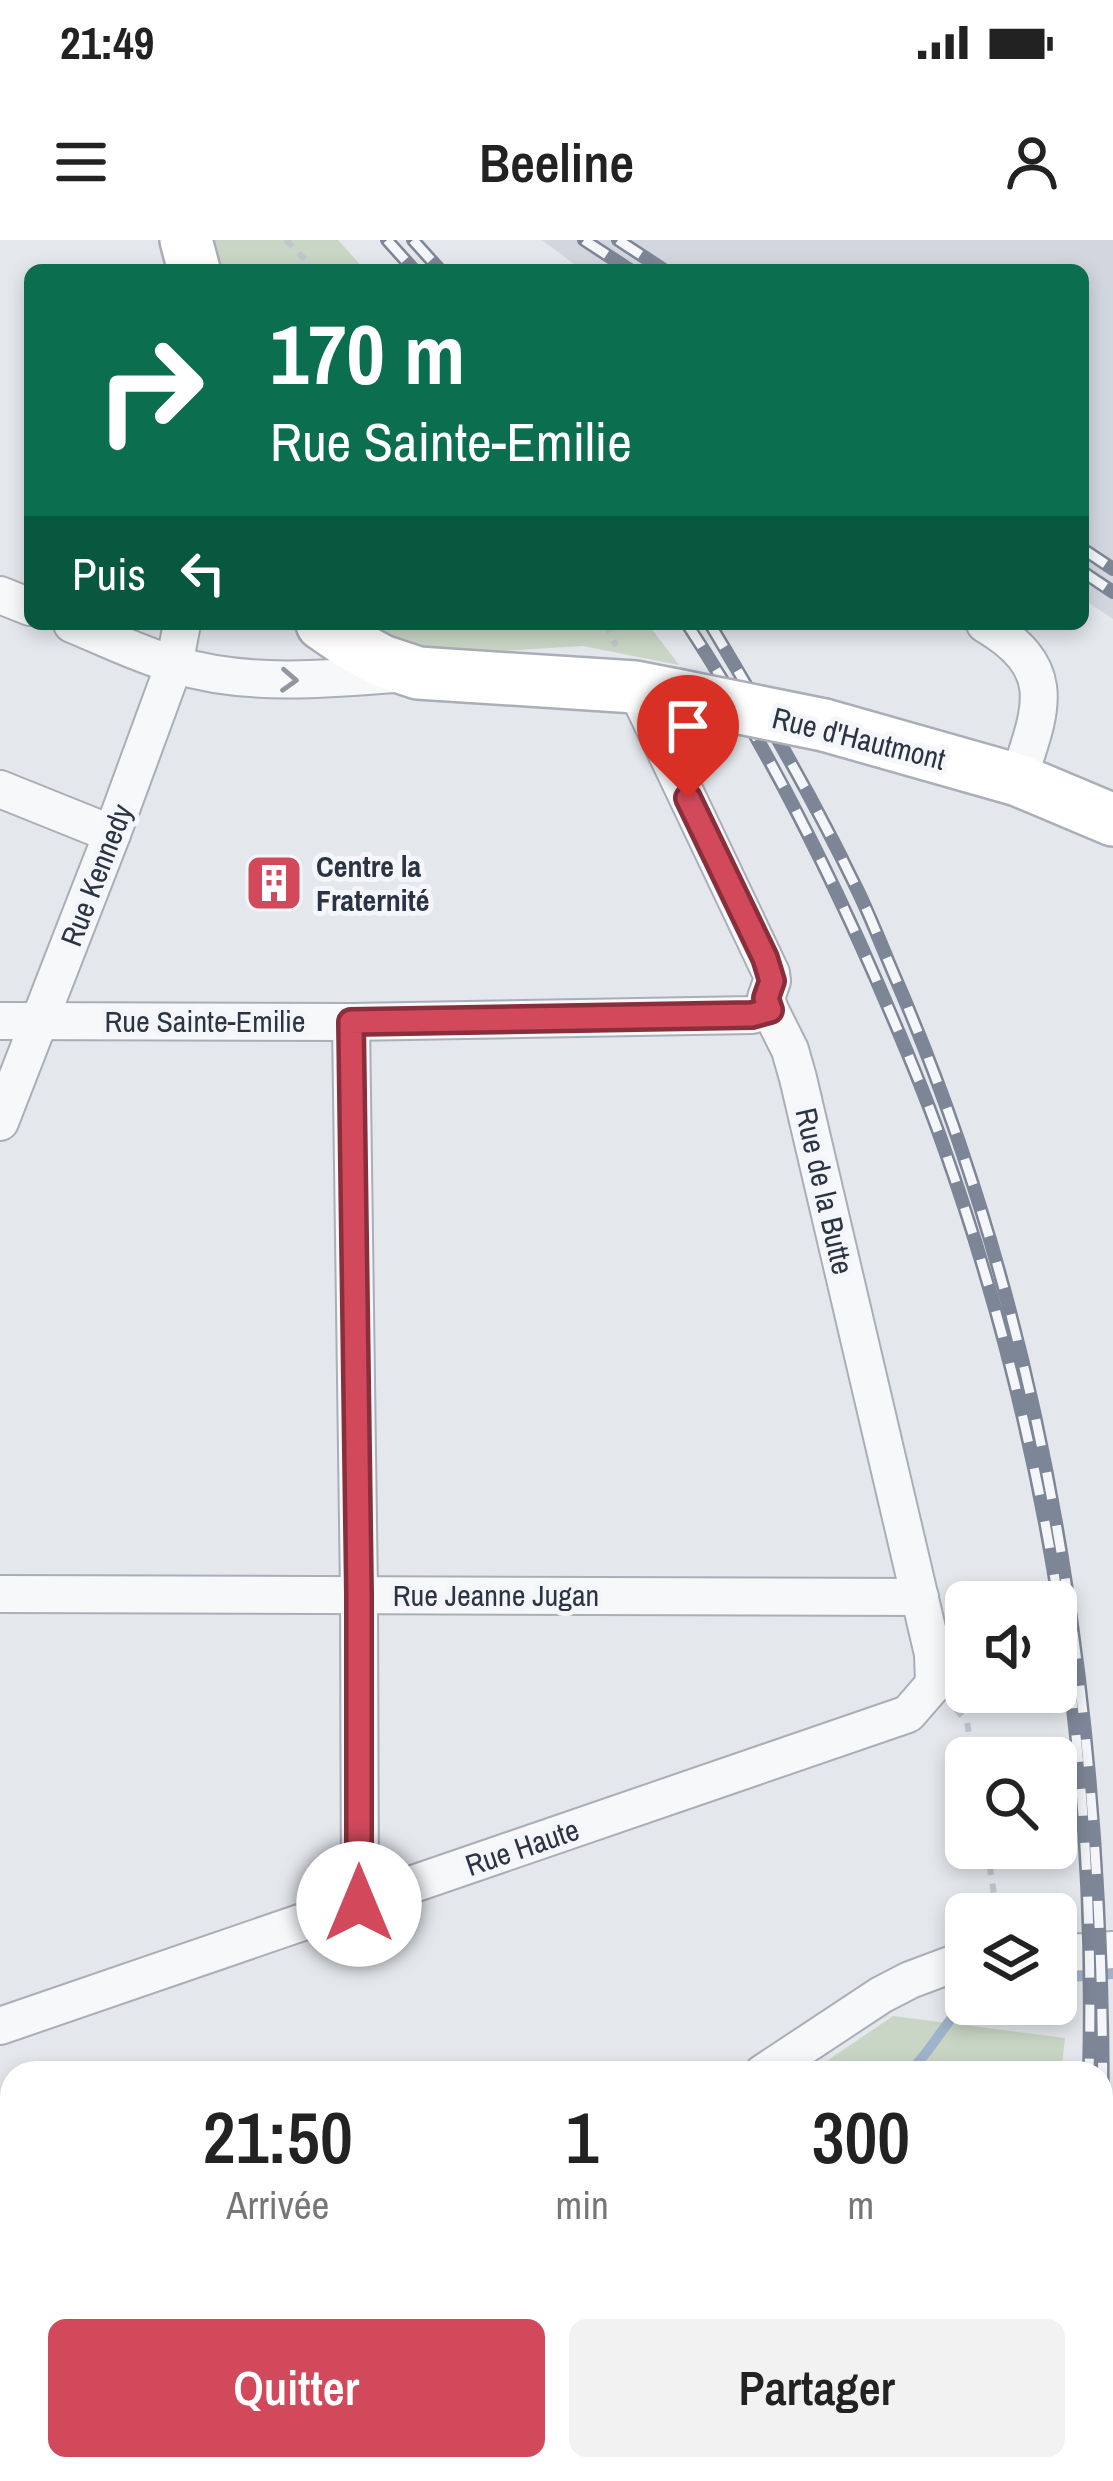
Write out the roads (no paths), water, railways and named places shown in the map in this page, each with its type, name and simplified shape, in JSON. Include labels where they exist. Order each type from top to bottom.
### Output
[{"type":"street","points":[[87,630],[174,664],[236,675],[309,681],[418,673]]},
{"type":"street","name":"Rue Kennedy","points":[[0,1122],[112,834],[174,664],[181,630]]},
{"type":"street","name":"Rue d'Hautmont","points":[[332,630],[382,661],[418,673],[655,691],[824,725],[1018,780],[1113,820]]},
{"type":"street","points":[[993,630],[1033,666],[1040,687],[1037,716],[1018,780]]},
{"type":"street","name":"Rue de la Butte","points":[[655,691],[765,958],[772,981],[766,998],[798,1078],[933,1654],[934,1684],[908,1714]]},
{"type":"street","points":[[0,789],[112,834]]},
{"type":"street","name":"Rue Sainte-Emilie","points":[[0,1021],[351,1022],[752,1015],[770,1010]]},
{"type":"street","points":[[351,1022],[359,1904]]},
{"type":"street","name":"Rue Jeanne Jugan","points":[[0,1594],[920,1597]]},
{"type":"street","name":"Rue Haute","points":[[0,2026],[908,1714]]},
{"type":"street","points":[[1077,1953],[1113,1950]]},
{"type":"street","points":[[781,2061],[881,1995],[945,1967]]},
{"type":"waterway","points":[[1077,1977],[1113,1974]]},
{"type":"waterway","points":[[919,2061],[946,2025]]},
{"type":"railway","points":[[387,240],[409,264]]},
{"type":"railway","points":[[413,240],[435,264]]},
{"type":"railway","points":[[584,240],[621,264]]},
{"type":"railway","points":[[618,240],[655,264]]},
{"type":"railway","points":[[1089,553],[1113,569]]},
{"type":"railway","points":[[1089,576],[1113,592]]},
{"type":"railway","points":[[691,630],[788,796],[884,998],[943,1145],[1012,1371],[1059,1603],[1074,1720],[1084,1837],[1089,2061]]},
{"type":"railway","points":[[713,630],[803,785],[866,908],[953,1124],[1000,1274],[1037,1426],[1066,1580],[1098,1893],[1102,2061]]},
{"type":"place","name":"Centre la Fraternité","points":[[274,883]]}]
